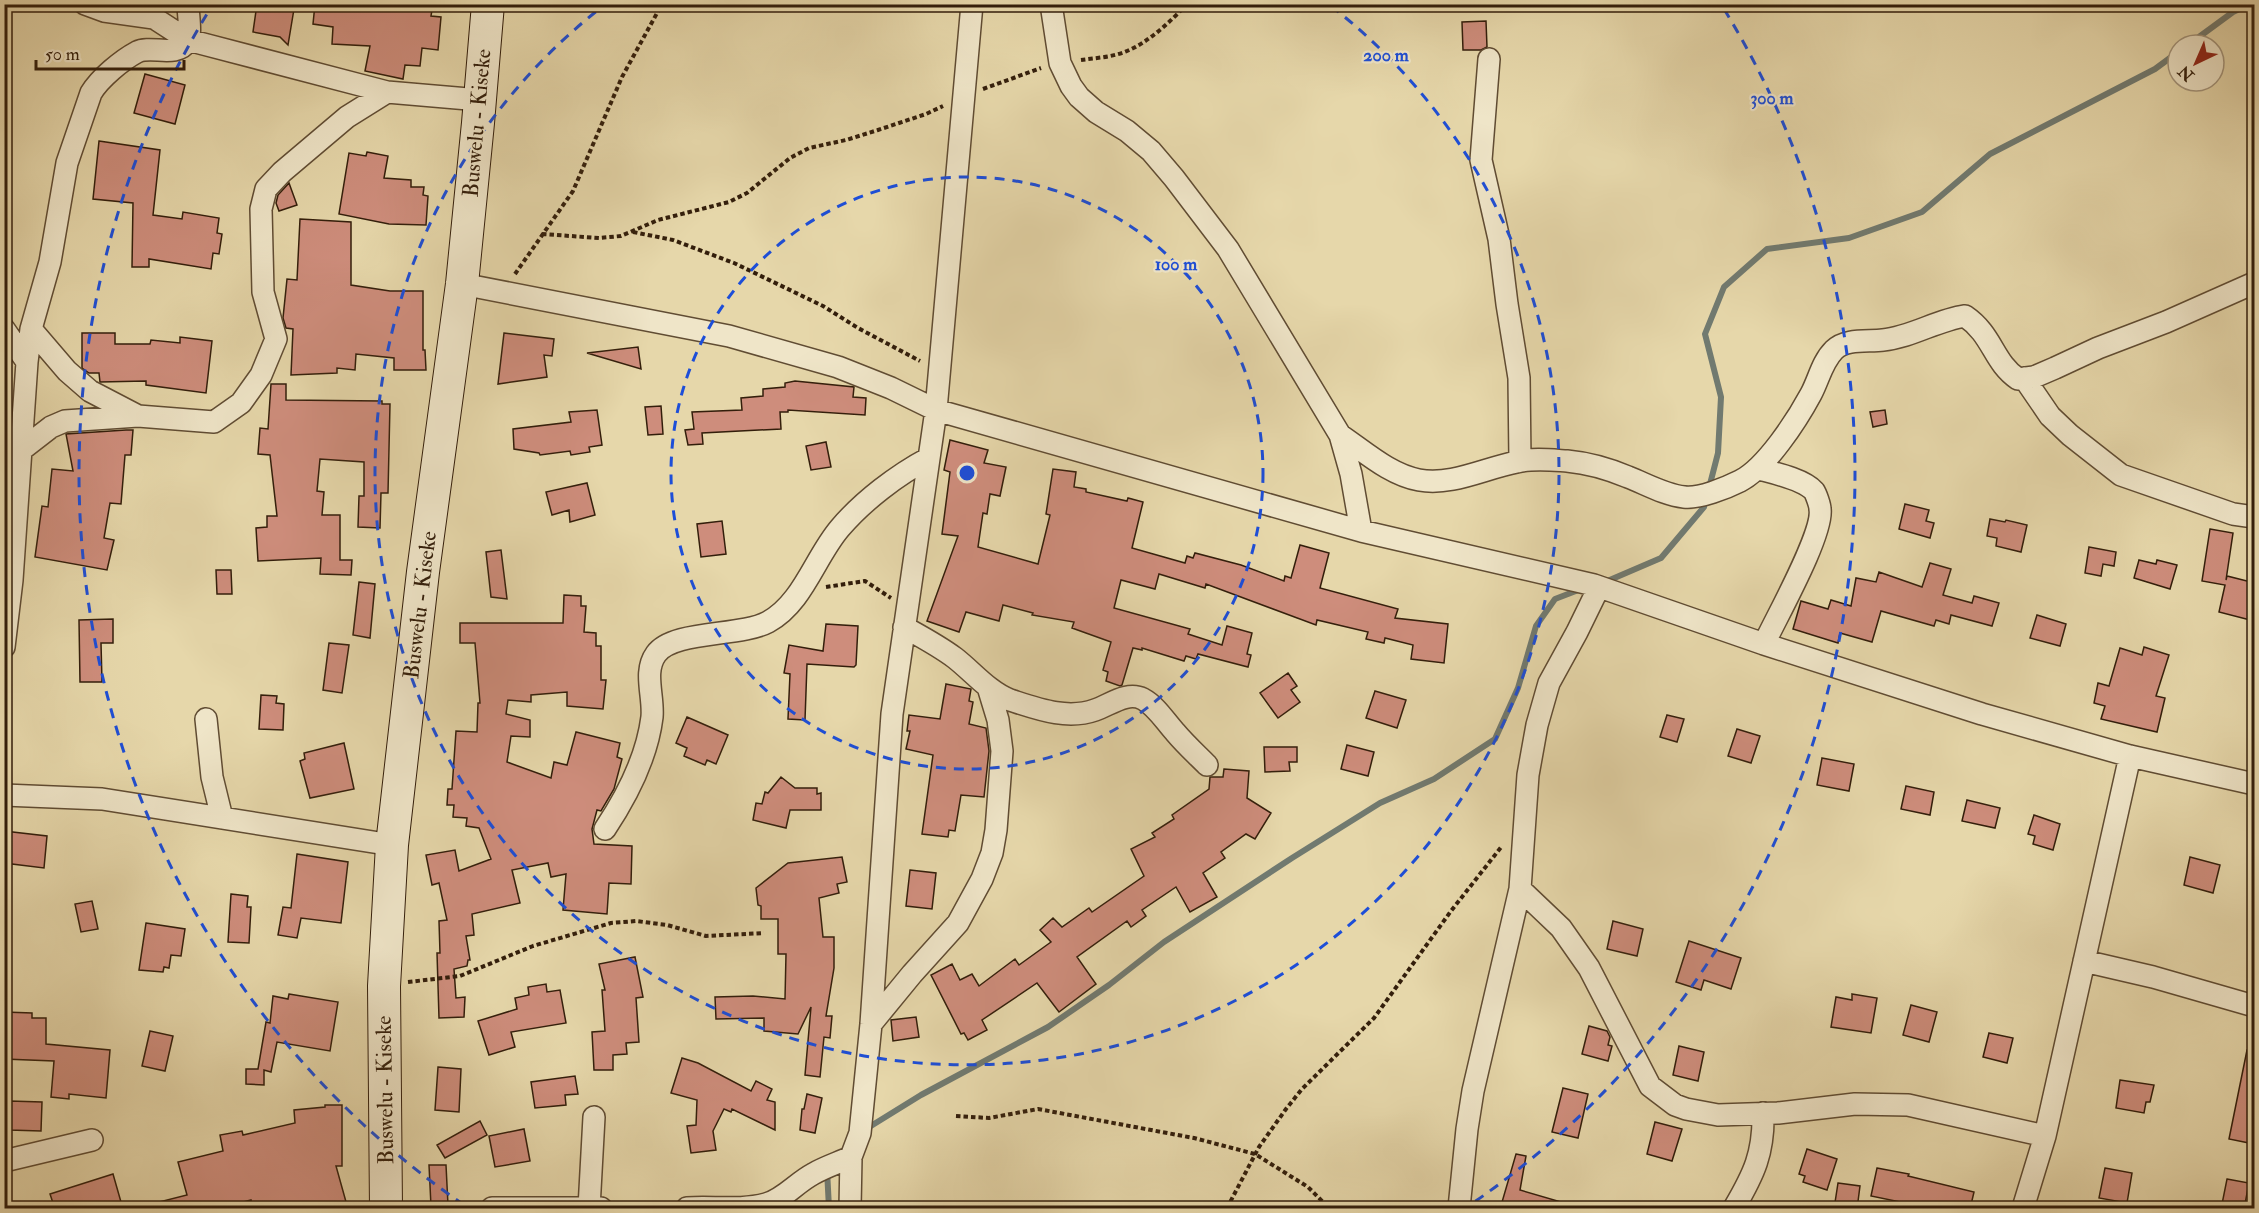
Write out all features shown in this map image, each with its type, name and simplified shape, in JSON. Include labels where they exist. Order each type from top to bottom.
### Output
[{"type":"main road","name":"Buswelu - Kiseke","points":[[386,1209],[384,986],[392,845],[423,573],[462,284],[488,4]]},
{"type":"street","points":[[85,4],[104,11],[154,18],[188,40],[387,92],[480,100]]},
{"type":"street","points":[[4,647],[12,580],[31,328],[50,262],[67,163],[91,93],[98,82],[139,51],[177,49],[184,45],[188,40],[188,4]]},
{"type":"street","points":[[850,1209],[851,1157],[860,1133],[871,1024],[892,714],[936,410],[972,4]]},
{"type":"street","points":[[1051,4],[1060,63],[1079,97],[1096,112],[1127,131],[1151,152],[1228,249],[1340,435],[1353,485],[1361,531]]},
{"type":"street","points":[[1489,59],[1481,160],[1499,239],[1506,304],[1519,378],[1520,461]]},
{"type":"street","points":[[20,450],[51,427],[65,421],[138,416],[214,422],[241,404],[261,375],[276,339],[263,292],[261,209],[266,189],[282,172],[347,117],[387,92]]},
{"type":"street","points":[[1340,435],[1390,468],[1409,478],[1422,481],[1454,479],[1520,461],[1566,461],[1586,464],[1625,476],[1665,493],[1685,498],[1717,491],[1742,480],[1759,469],[1811,393],[1825,362],[1833,351],[1843,345],[1892,339],[1965,316],[1977,324],[1988,337],[1998,357],[2010,373],[2018,379],[2055,368],[2254,283]]},
{"type":"street","points":[[462,284],[729,336],[838,367],[891,388],[936,410],[1361,531],[1604,588],[1764,644],[1971,710],[2130,756],[2254,784]]},
{"type":"street","points":[[31,328],[67,371],[90,391],[138,416]]},
{"type":"street","points":[[4,329],[27,362]]},
{"type":"street","points":[[2024,378],[2050,416],[2070,435],[2121,475],[2233,514],[2254,517]]},
{"type":"street","points":[[605,830],[622,804],[641,759],[652,717],[650,670],[658,651],[678,640],[747,629],[762,624],[781,612],[798,592],[840,528],[901,473],[929,458]]},
{"type":"street","points":[[1759,469],[1793,479],[1814,491],[1821,509],[1808,555],[1764,644]]},
{"type":"street","points":[[1459,1209],[1473,1091],[1520,889],[1528,775],[1537,725],[1549,682],[1604,588]]},
{"type":"street","points":[[906,617],[988,687],[1007,699],[1066,715],[1094,711],[1122,698],[1133,696],[1142,699],[1156,709],[1207,765]]},
{"type":"street","points":[[871,1024],[958,923],[982,879],[992,853],[1002,751],[998,720],[988,687]]},
{"type":"street","points":[[206,719],[212,777],[222,818]]},
{"type":"street","points":[[2023,1209],[2045,1136],[2130,756]]},
{"type":"street","points":[[4,795],[102,799],[392,845]]},
{"type":"street","points":[[1520,889],[1561,928],[1589,968],[1650,1086],[1675,1105],[1700,1113],[1718,1115],[1855,1104],[1908,1105],[2045,1136]]},
{"type":"street","points":[[2084,961],[2153,976],[2254,1006]]},
{"type":"street","points":[[1734,1209],[1758,1163],[1764,1137],[1763,1113]]},
{"type":"street","points":[[589,1208],[594,1117]]},
{"type":"street","points":[[4,1161],[92,1140]]},
{"type":"street","points":[[687,1209],[705,1206],[751,1207],[767,1204],[781,1198],[810,1176],[851,1157]]},
{"type":"street","points":[[492,1209],[601,1209]]},
{"type":"path","points":[[502,291],[577,183],[622,78],[662,4]]},
{"type":"path","points":[[542,234],[599,238],[621,236],[658,220],[737,200],[790,158],[809,148],[846,140],[906,121],[963,96],[1060,63],[1129,51],[1187,4]]},
{"type":"path","points":[[632,232],[678,242],[734,263],[823,306],[858,328],[939,370]]},
{"type":"path","points":[[798,592],[865,581],[892,600],[906,617]]},
{"type":"path","points":[[1227,1209],[1269,1131],[1302,1089],[1374,1018],[1451,911],[1504,843]]},
{"type":"path","points":[[384,986],[459,976],[533,946],[611,923],[636,921],[667,925],[706,936],[764,933]]},
{"type":"path","points":[[956,1116],[989,1118],[1042,1109],[1077,1117],[1167,1131],[1255,1154],[1308,1187],[1329,1209]]},
{"type":"building","points":[[257,4],[294,9],[288,45],[280,37],[253,32]]},
{"type":"building","points":[[315,4],[372,7],[372,4],[433,4],[431,16],[441,17],[438,50],[422,48],[420,66],[405,65],[403,79],[365,71],[370,46],[332,44],[333,27],[313,24]]},
{"type":"building","points":[[1486,21],[1487,47],[1481,50],[1463,50],[1462,22]]},
{"type":"building","points":[[145,74],[185,85],[175,124],[134,113]]},
{"type":"building","points":[[99,141],[160,150],[153,215],[182,219],[183,212],[219,218],[217,233],[222,234],[219,254],[213,253],[211,269],[149,259],[149,267],[132,267],[133,203],[93,199]]},
{"type":"building","points":[[367,152],[388,156],[384,178],[411,180],[411,187],[424,187],[423,195],[428,196],[426,225],[389,224],[339,214],[349,153],[366,156]]},
{"type":"building","points":[[289,183],[297,205],[279,211],[276,203],[278,195]]},
{"type":"building","points":[[300,219],[351,222],[351,285],[390,291],[423,291],[423,350],[425,350],[426,370],[394,370],[394,358],[356,354],[355,370],[337,368],[337,373],[291,375],[293,329],[286,328],[283,318],[287,279],[297,280]]},
{"type":"building","points":[[82,333],[115,333],[115,344],[150,344],[151,340],[180,343],[180,337],[212,341],[206,393],[146,385],[146,381],[100,382],[99,373],[89,373],[82,368]]},
{"type":"building","points":[[504,333],[554,339],[552,356],[544,355],[547,377],[498,384]]},
{"type":"building","points":[[638,347],[641,369],[587,353]]},
{"type":"building","points":[[795,381],[854,387],[853,397],[866,398],[865,415],[788,410],[788,412],[780,412],[781,429],[702,433],[703,444],[688,445],[685,430],[694,429],[692,412],[742,410],[741,398],[763,396],[763,389],[785,387],[785,383]]},
{"type":"building","points":[[271,384],[286,384],[286,400],[382,401],[382,404],[390,404],[388,493],[381,493],[380,528],[358,527],[359,496],[364,496],[364,462],[320,459],[317,491],[324,492],[322,515],[340,515],[340,560],[352,560],[351,575],[320,574],[321,558],[258,561],[256,528],[267,527],[267,516],[277,516],[270,455],[258,454],[260,428],[268,429]]},
{"type":"building","points":[[661,406],[663,434],[648,435],[645,407]]},
{"type":"building","points":[[597,410],[602,445],[589,447],[590,452],[571,455],[570,451],[540,455],[514,449],[513,429],[571,422],[569,412]]},
{"type":"building","points":[[1885,410],[1887,424],[1873,427],[1870,412]]},
{"type":"building","points":[[133,430],[131,455],[125,455],[121,504],[110,503],[104,538],[114,540],[107,570],[35,557],[42,506],[48,507],[52,469],[73,471],[66,434]]},
{"type":"building","points":[[950,440],[988,450],[984,463],[1006,467],[1000,496],[990,494],[987,514],[983,513],[978,547],[1038,564],[1050,515],[1046,514],[1053,469],[1076,472],[1074,487],[1127,501],[1128,498],[1143,502],[1132,548],[1185,563],[1187,556],[1193,558],[1195,553],[1241,565],[1284,581],[1285,576],[1291,578],[1300,545],[1329,553],[1320,588],[1398,609],[1395,618],[1448,624],[1444,663],[1411,659],[1413,645],[1385,638],[1384,643],[1366,639],[1368,632],[1317,620],[1316,625],[1206,584],[1205,588],[1159,574],[1155,589],[1121,580],[1114,608],[1190,629],[1188,634],[1222,645],[1227,626],[1252,633],[1247,654],[1251,655],[1248,667],[1198,654],[1196,659],[1186,656],[1184,661],[1142,648],[1142,650],[1133,648],[1120,686],[1106,681],[1108,672],[1103,670],[1111,642],[1072,628],[1074,622],[1032,615],[1033,613],[1003,605],[999,621],[966,612],[959,632],[927,621],[958,536],[942,534],[950,472],[944,470]]},
{"type":"building","points":[[826,442],[831,467],[811,470],[806,446]]},
{"type":"building","points":[[587,483],[595,515],[570,522],[569,510],[552,515],[546,492]]},
{"type":"building","points":[[1905,504],[1929,510],[1926,521],[1934,523],[1930,538],[1899,529]]},
{"type":"building","points":[[1990,519],[2027,525],[2021,552],[1996,546],[1997,538],[1987,536]]},
{"type":"building","points":[[722,521],[726,554],[701,557],[697,524]]},
{"type":"building","points":[[2210,529],[2233,533],[2226,580],[2227,576],[2251,582],[2249,589],[2254,590],[2254,621],[2219,612],[2225,585],[2202,581]]},
{"type":"building","points":[[2089,547],[2116,552],[2114,566],[2103,564],[2101,576],[2085,573]]},
{"type":"building","points":[[501,550],[507,599],[491,597],[486,552]]},
{"type":"building","points":[[2139,560],[2156,564],[2157,560],[2177,565],[2170,589],[2134,578]]},
{"type":"building","points":[[1930,563],[1951,569],[1943,595],[1972,603],[1974,596],[1999,603],[1992,626],[1951,615],[1949,624],[1936,620],[1934,626],[1881,611],[1872,642],[1840,633],[1838,643],[1793,629],[1801,601],[1828,609],[1831,600],[1851,606],[1856,578],[1876,582],[1879,572],[1922,587]]},
{"type":"building","points":[[216,570],[231,570],[232,594],[217,594]]},
{"type":"building","points":[[359,582],[375,584],[370,638],[353,635]]},
{"type":"building","points":[[564,595],[581,596],[581,606],[586,606],[584,632],[596,633],[596,646],[601,646],[601,680],[606,680],[603,709],[567,706],[567,692],[531,695],[531,702],[508,700],[506,714],[530,720],[530,737],[511,736],[507,762],[551,778],[554,762],[567,765],[576,732],[620,743],[617,757],[622,759],[614,789],[601,811],[597,810],[592,829],[594,844],[632,846],[631,884],[609,883],[607,914],[563,910],[566,874],[551,877],[548,863],[512,870],[520,903],[472,914],[474,935],[466,936],[470,960],[467,966],[454,969],[456,998],[465,997],[464,1017],[439,1018],[437,953],[440,953],[439,921],[447,920],[439,883],[432,885],[426,855],[455,850],[459,871],[491,859],[479,828],[466,826],[467,818],[453,817],[454,805],[447,805],[448,789],[452,789],[456,731],[477,732],[478,703],[480,703],[475,643],[460,643],[460,623],[563,623]]},
{"type":"building","points":[[2037,615],[2066,624],[2060,646],[2030,638]]},
{"type":"building","points":[[113,619],[113,643],[101,643],[102,682],[80,682],[79,620]]},
{"type":"building","points":[[826,624],[858,626],[856,665],[854,667],[807,664],[805,720],[788,719],[790,674],[784,673],[789,645],[823,651]]},
{"type":"building","points":[[329,643],[349,645],[342,693],[323,690]]},
{"type":"building","points":[[2144,647],[2169,655],[2156,696],[2165,698],[2157,732],[2101,719],[2105,706],[2094,703],[2098,683],[2109,686],[2120,648],[2142,655]]},
{"type":"building","points":[[1288,673],[1297,686],[1291,690],[1300,702],[1278,718],[1260,693]]},
{"type":"building","points":[[946,684],[971,689],[969,701],[973,702],[969,724],[986,728],[989,751],[984,797],[961,795],[955,831],[949,830],[948,837],[922,834],[933,755],[906,749],[910,731],[907,731],[909,715],[940,719]]},
{"type":"building","points":[[1375,691],[1406,700],[1397,728],[1366,718]]},
{"type":"building","points":[[261,695],[277,696],[276,703],[284,704],[283,730],[259,729]]},
{"type":"building","points":[[1667,715],[1684,719],[1677,742],[1660,737]]},
{"type":"building","points":[[687,717],[728,735],[716,764],[707,760],[705,765],[684,756],[687,748],[676,743]]},
{"type":"building","points":[[1737,729],[1760,736],[1751,763],[1728,756]]},
{"type":"building","points":[[344,743],[354,789],[310,798],[300,761],[305,759],[304,753]]},
{"type":"building","points":[[1347,745],[1374,752],[1368,776],[1341,769]]},
{"type":"building","points":[[1264,747],[1297,747],[1297,762],[1289,762],[1290,771],[1265,772]]},
{"type":"building","points":[[1822,758],[1854,764],[1849,791],[1817,785]]},
{"type":"building","points":[[1224,769],[1249,771],[1247,798],[1271,813],[1255,839],[1246,834],[1221,852],[1225,858],[1203,873],[1217,897],[1190,912],[1176,887],[1142,910],[1146,916],[1131,927],[1127,921],[1077,957],[1096,984],[1059,1012],[1037,983],[982,1020],[987,1030],[968,1040],[964,1033],[961,1034],[931,975],[952,964],[960,980],[972,974],[979,986],[1015,959],[1019,965],[1051,942],[1040,930],[1053,918],[1062,927],[1089,908],[1092,912],[1144,876],[1131,849],[1155,837],[1152,833],[1174,819],[1172,815],[1209,789],[1210,777],[1223,777]]},
{"type":"building","points":[[781,777],[795,788],[817,788],[817,794],[821,793],[821,810],[790,810],[786,828],[753,820],[756,803],[762,804],[765,792],[768,793]]},
{"type":"building","points":[[1906,786],[1934,792],[1930,815],[1901,809]]},
{"type":"building","points":[[1967,800],[2000,808],[1995,828],[1962,821]]},
{"type":"building","points":[[2034,815],[2060,824],[2053,850],[2033,844],[2035,836],[2028,834]]},
{"type":"building","points":[[4,831],[47,836],[44,868],[4,863]]},
{"type":"building","points":[[297,854],[348,862],[341,923],[301,918],[297,938],[278,935],[283,907],[291,908]]},
{"type":"building","points":[[842,857],[847,882],[837,884],[839,893],[819,898],[823,937],[834,937],[834,968],[826,1016],[832,1016],[830,1038],[824,1037],[820,1077],[805,1075],[811,1007],[798,1034],[764,1031],[764,1018],[716,1019],[715,997],[753,996],[785,999],[786,954],[778,954],[778,919],[761,919],[761,906],[758,905],[756,888],[788,863]]},
{"type":"building","points":[[2190,857],[2220,865],[2213,893],[2184,885]]},
{"type":"building","points":[[910,870],[936,873],[932,909],[906,906]]},
{"type":"building","points":[[231,894],[248,896],[247,907],[251,907],[249,943],[228,942]]},
{"type":"building","points":[[92,901],[98,929],[81,932],[75,904]]},
{"type":"building","points":[[1613,921],[1643,929],[1637,956],[1607,949]]},
{"type":"building","points":[[146,923],[185,929],[181,956],[171,955],[169,968],[164,967],[163,972],[139,970]]},
{"type":"building","points":[[1689,941],[1741,958],[1731,989],[1704,980],[1701,990],[1676,982]]},
{"type":"building","points":[[635,957],[643,997],[636,998],[639,1042],[626,1043],[627,1054],[613,1055],[613,1070],[594,1070],[592,1032],[605,1031],[602,990],[605,990],[599,964]]},
{"type":"building","points":[[546,984],[547,992],[560,990],[566,1023],[511,1032],[515,1047],[489,1055],[478,1021],[517,1009],[515,998],[529,995],[528,987]]},
{"type":"building","points":[[289,994],[338,1002],[330,1051],[277,1042],[271,1072],[264,1070],[264,1085],[246,1084],[246,1069],[258,1069],[266,1022],[270,1023],[273,996],[288,999]]},
{"type":"building","points":[[1852,994],[1877,998],[1871,1033],[1831,1027],[1836,997],[1852,1000]]},
{"type":"building","points":[[1911,1005],[1937,1012],[1929,1042],[1903,1035]]},
{"type":"building","points":[[4,1012],[32,1013],[32,1018],[46,1018],[46,1044],[110,1050],[106,1098],[69,1094],[69,1099],[51,1097],[54,1061],[4,1059]]},
{"type":"building","points":[[916,1017],[919,1037],[893,1041],[891,1020]]},
{"type":"building","points":[[1589,1026],[1607,1031],[1610,1037],[1608,1045],[1612,1046],[1608,1061],[1582,1054]]},
{"type":"building","points":[[150,1031],[173,1036],[165,1071],[142,1066]]},
{"type":"building","points":[[1989,1033],[2013,1038],[2007,1063],[1983,1057]]},
{"type":"building","points":[[1679,1046],[1704,1052],[1698,1081],[1673,1075]]},
{"type":"building","points":[[2247,1050],[2254,1050],[2254,1144],[2229,1139]]},
{"type":"building","points":[[682,1058],[698,1063],[751,1091],[756,1081],[772,1089],[767,1100],[775,1102],[775,1130],[732,1109],[731,1112],[724,1109],[713,1131],[716,1150],[691,1153],[687,1126],[696,1125],[697,1100],[671,1093]]},
{"type":"building","points":[[438,1067],[461,1069],[459,1112],[435,1110]]},
{"type":"building","points":[[575,1076],[578,1094],[565,1095],[566,1105],[535,1108],[531,1082]]},
{"type":"building","points":[[2120,1080],[2154,1085],[2150,1102],[2146,1102],[2144,1113],[2116,1108]]},
{"type":"building","points":[[1563,1088],[1588,1094],[1578,1138],[1552,1132]]},
{"type":"building","points":[[807,1094],[822,1098],[815,1133],[800,1130],[802,1109],[804,1109]]},
{"type":"building","points":[[9,1101],[42,1102],[41,1131],[9,1130]]},
{"type":"building","points":[[325,1105],[342,1105],[342,1166],[336,1166],[348,1209],[253,1209],[251,1200],[217,1209],[155,1209],[155,1203],[187,1195],[178,1162],[223,1151],[220,1135],[242,1131],[243,1135],[295,1123],[294,1110],[325,1107]]},
{"type":"building","points":[[480,1121],[487,1135],[445,1158],[437,1145]]},
{"type":"building","points":[[1655,1122],[1682,1129],[1672,1161],[1647,1154]]},
{"type":"building","points":[[524,1129],[530,1161],[495,1167],[489,1136]]},
{"type":"building","points":[[1807,1149],[1837,1159],[1827,1190],[1803,1182],[1805,1176],[1799,1174]]},
{"type":"building","points":[[1516,1154],[1526,1156],[1520,1190],[1568,1204],[1568,1209],[1500,1209]]},
{"type":"building","points":[[429,1165],[446,1165],[448,1205],[431,1206]]},
{"type":"building","points":[[1877,1168],[1909,1174],[1908,1176],[1974,1192],[1970,1209],[1934,1209],[1871,1196]]},
{"type":"building","points":[[2105,1168],[2132,1173],[2127,1203],[2099,1198]]},
{"type":"building","points":[[113,1174],[123,1209],[55,1209],[50,1194]]},
{"type":"building","points":[[2227,1179],[2249,1183],[2244,1209],[2221,1209]]},
{"type":"building","points":[[1838,1183],[1860,1186],[1857,1209],[1834,1209]]},
{"type":"waterway","points":[[2204,33],[2233,12],[2250,4]]},
{"type":"waterway","points":[[1709,488],[1718,453],[1721,397],[1705,334],[1724,287],[1767,249],[1849,238],[1922,212],[1990,154],[2155,69],[2166,61]]},
{"type":"waterway","points":[[1605,582],[1661,558],[1704,507],[1706,498]]},
{"type":"waterway","points":[[866,1129],[921,1095],[1048,1027],[1109,985],[1164,942],[1292,858],[1380,803],[1434,779],[1495,739],[1518,688],[1536,626],[1555,599],[1581,589]]},
{"type":"waterway","points":[[827,1170],[829,1208]]}]
